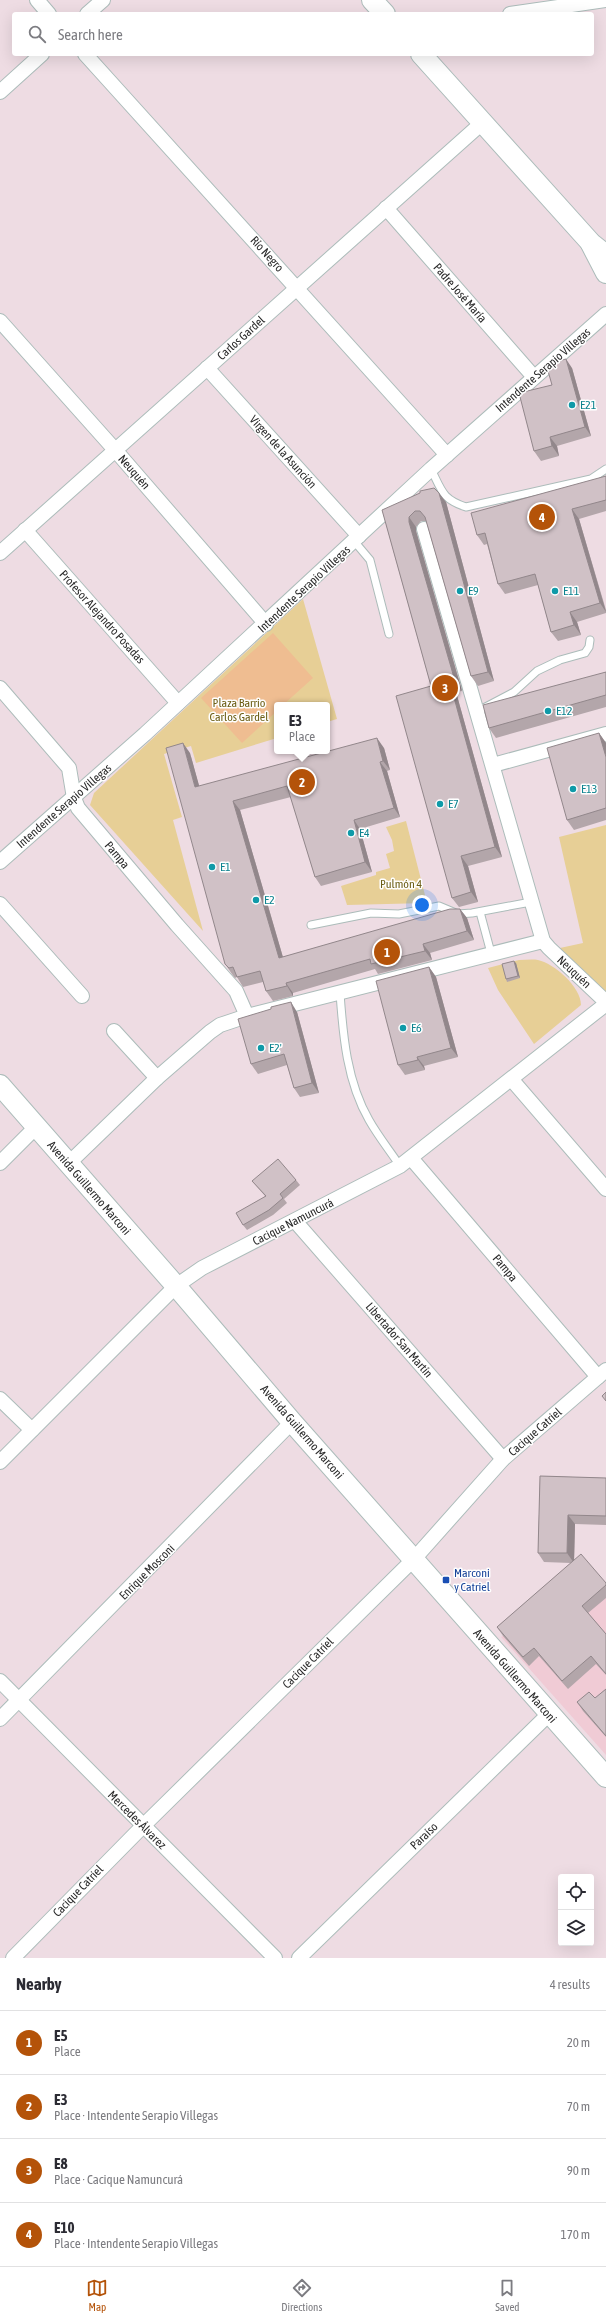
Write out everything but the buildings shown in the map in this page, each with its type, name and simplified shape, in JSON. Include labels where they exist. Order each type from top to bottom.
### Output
[{"type":"main road","points":[[372,0],[383,12]]},
{"type":"main road","points":[[423,56],[590,243],[606,255]]},
{"type":"main road","points":[[590,243],[606,273]]},
{"type":"main road","name":"Avenida Guillermo Marconi","points":[[0,1085],[176,1286],[292,1422],[606,1777]]},
{"type":"street","points":[[37,0],[47,12]]},
{"type":"street","points":[[89,12],[103,0]]},
{"type":"street","points":[[524,12],[606,0]]},
{"type":"street","points":[[0,92],[40,56]]},
{"type":"street","name":"Río Negro","points":[[87,56],[447,455]]},
{"type":"street","name":"Carlos Gardel","points":[[0,553],[482,123]]},
{"type":"street","name":"Padre José María","points":[[386,208],[534,377]]},
{"type":"street","name":"Intendente Serapio Villegas","points":[[0,862],[74,798],[266,624],[431,469],[534,377],[605,319]]},
{"type":"street","name":"Neuquén","points":[[0,321],[116,451],[266,624]]},
{"type":"street","name":"Virgen de la Asunción","points":[[207,368],[357,539]]},
{"type":"street","points":[[68,1164],[157,1078],[220,1025],[247,1016],[543,941],[424,529]]},
{"type":"street","name":"Profesor Alejandro Posadas","points":[[25,530],[178,703]]},
{"type":"street","name":"Pampa","points":[[0,688],[69,768],[74,798],[83,814],[236,991],[247,1016]]},
{"type":"street","points":[[493,766],[606,734]]},
{"type":"street","points":[[0,904],[82,996]]},
{"type":"street","name":"Neuquén","points":[[543,941],[606,1003]]},
{"type":"street","name":"Cacique Namuncurá","points":[[0,1462],[176,1286],[202,1268],[400,1166],[512,1080],[606,1003]]},
{"type":"street","points":[[114,1030],[157,1078]]},
{"type":"street","points":[[512,1080],[606,1189]]},
{"type":"street","points":[[0,1164],[36,1127]]},
{"type":"street","name":"Pampa","points":[[412,1158],[602,1374]]},
{"type":"street","name":"Libertador San Martín","points":[[295,1221],[503,1459]]},
{"type":"street","name":"Cacique Catriel","points":[[13,1958],[143,1826],[414,1559],[503,1459],[602,1374]]},
{"type":"street","points":[[0,1399],[32,1430]]},
{"type":"street","name":"Enrique Mosconi","points":[[0,1719],[292,1422]]},
{"type":"street","name":"Mercedes Álvarez","points":[[0,1681],[275,1958]]},
{"type":"street","name":"Paraíso","points":[[299,1958],[549,1714]]},
{"type":"lane","points":[[431,469],[443,494],[451,502],[466,507],[591,479],[606,469]]},
{"type":"lane","points":[[357,539],[370,560],[389,634]]},
{"type":"lane","points":[[476,712],[514,692],[537,671],[560,660],[585,654],[589,647],[590,640]]},
{"type":"lane","points":[[311,925],[371,913],[399,914],[439,906],[458,914],[480,912],[531,902]]},
{"type":"lane","points":[[480,912],[491,953]]},
{"type":"lane","points":[[340,993],[344,1044],[360,1102],[368,1120],[400,1166]]},
{"type":"shaded area","points":[[606,1585],[606,1755],[501,1637]]},
{"type":"green space","name":"Plaza Barrio Carlos Gardel","points":[[303,599],[337,719],[330,721],[330,702],[274,702],[274,739],[196,763],[191,746],[164,754],[182,817],[173,820],[203,931],[90,805],[94,793]]},
{"type":"green space","points":[[273,633],[313,678],[286,702],[274,702],[274,714],[242,743],[201,698]]},
{"type":"green space","name":"Pulmón 4","points":[[406,821],[427,903],[347,905],[341,886],[376,875],[376,872],[390,868],[386,854],[394,851],[392,840],[386,827]]},
{"type":"green space","points":[[606,825],[606,998],[560,948],[583,943],[559,837]]},
{"type":"green space","points":[[519,960],[538,960],[552,966],[566,977],[577,991],[580,998],[581,1005],[534,1044],[498,990],[488,968]]},
{"type":"place","name":"E21","points":[[572,405]]},
{"type":"place","name":"E10","points":[[542,517]]},
{"type":"place","name":"E9","points":[[460,591]]},
{"type":"place","name":"E11","points":[[555,591]]},
{"type":"place","name":"E8","points":[[445,688]]},
{"type":"place","name":"E12","points":[[548,711]]},
{"type":"place","name":"E3","points":[[302,782]]},
{"type":"place","name":"E13","points":[[573,789]]},
{"type":"place","name":"E7","points":[[440,804]]},
{"type":"place","name":"E4","points":[[351,833]]},
{"type":"place","name":"E1","points":[[212,867]]},
{"type":"place","name":"E2","points":[[256,900]]},
{"type":"place","name":"E5","points":[[387,952]]},
{"type":"place","name":"E6","points":[[403,1028]]},
{"type":"place","name":"E2'","points":[[261,1048]]},
{"type":"place","name":"Marconi y Catriel","points":[[446,1580]]}]
